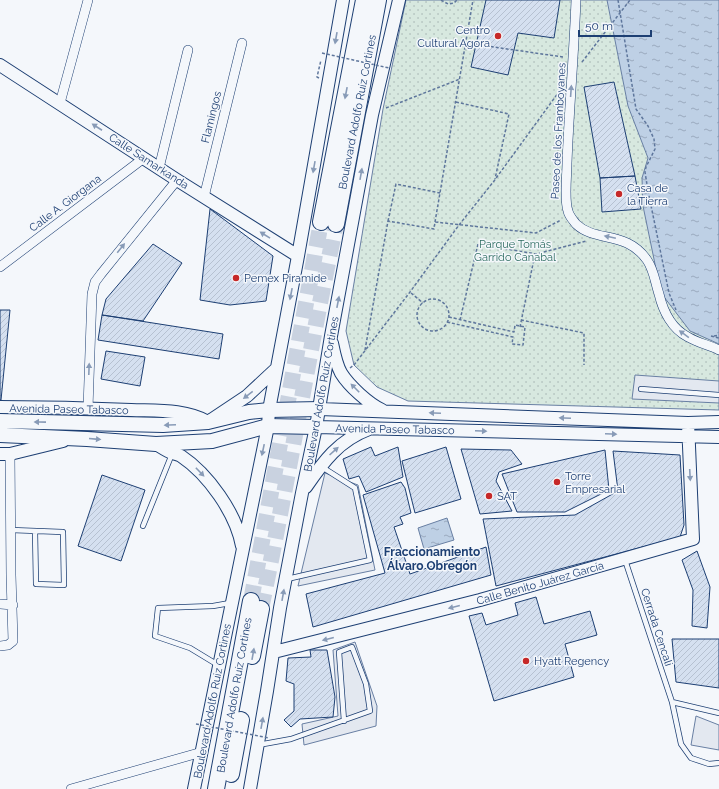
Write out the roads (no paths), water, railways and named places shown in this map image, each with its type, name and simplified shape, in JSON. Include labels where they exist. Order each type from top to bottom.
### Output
[{"type":"highway","points":[[354,0],[356,41]]},
{"type":"highway","name":"Boulevard Adolfo Ruíz Cortines","points":[[364,0],[356,41],[328,223],[378,0]]},
{"type":"highway","name":"Boulevard Adolfo Ruíz Cortines","points":[[216,789],[256,605],[228,789]]},
{"type":"highway","points":[[205,789],[224,748]]},
{"type":"main road","name":"Boulevard Adolfo Ruiz Cortines","points":[[194,789],[268,426],[276,368],[298,256],[343,0]]},
{"type":"main road","name":"Boulevard Adolfo Ruiz Cortines","points":[[250,789],[286,579],[320,408],[331,336],[372,115],[399,0]]},
{"type":"main road","name":"Calle Samarkanda","points":[[0,66],[298,256]]},
{"type":"main road","points":[[331,336],[337,364],[341,373],[367,400],[385,412]]},
{"type":"main road","points":[[208,422],[247,396],[265,381],[276,368]]},
{"type":"main road","name":"Avenida Paseo Tabasco","points":[[0,408],[88,408],[168,412],[190,414],[198,416],[208,422]]},
{"type":"main road","name":"Avenida Paseo Tabasco","points":[[0,421],[163,425],[208,422],[249,412],[320,408],[385,412],[688,423],[719,422]]},
{"type":"main road","name":"Calle Benito Juárez García","points":[[274,652],[488,598],[693,539],[688,423]]},
{"type":"main road","name":"Avenida Paseo Tabasco","points":[[0,435],[73,438],[156,444],[184,444],[212,441],[268,426],[719,437]]},
{"type":"main road","points":[[302,493],[320,466],[330,455],[356,435],[373,428]]},
{"type":"main road","name":"Avenida Paseo Tabasco","points":[[5,454],[73,438]]},
{"type":"main road","points":[[156,444],[172,453],[178,454],[193,465],[213,487],[234,523],[239,534],[242,550]]},
{"type":"street","points":[[60,103],[88,0]]},
{"type":"street","name":"Paseo de los Framboyanes","points":[[576,0],[574,58],[568,132],[567,206],[570,215],[577,224],[588,232],[623,240],[639,251],[647,260],[654,274],[662,304],[666,315],[672,324],[680,332],[693,340],[719,350]]},
{"type":"street","name":"Flamingos","points":[[204,197],[242,44]]},
{"type":"street","points":[[159,168],[188,50]]},
{"type":"street","name":"Calle A. Giorgana","points":[[0,267],[144,158]]},
{"type":"street","points":[[88,408],[91,305],[94,286],[101,274],[177,180]]},
{"type":"street","points":[[0,646],[8,645],[13,641],[11,530],[5,454]]},
{"type":"street","points":[[0,604],[13,605]]},
{"type":"street","points":[[71,789],[202,752]]},
{"type":"lane","points":[[641,389],[719,395]]},
{"type":"lane","points":[[143,526],[172,453],[184,444]]},
{"type":"lane","points":[[286,579],[370,560],[355,488],[320,466]]},
{"type":"lane","points":[[11,530],[63,532],[64,585],[36,584],[35,531]]},
{"type":"lane","name":"Cerrada Cencali","points":[[625,558],[672,702],[681,744],[691,758],[709,764],[719,763]]},
{"type":"lane","points":[[219,665],[190,648],[155,636],[158,608],[213,606],[231,603]]},
{"type":"lane","points":[[258,745],[291,739],[344,721],[370,711],[366,684],[352,647],[339,652],[344,721]]},
{"type":"lane","points":[[672,702],[719,712]]},
{"type":"water","points":[[607,0],[719,0],[719,344],[690,331],[661,293],[643,206],[642,178],[648,158],[628,106]]},
{"type":"water","points":[[447,518],[454,540],[424,549],[418,528]]},
{"type":"tunnel","points":[[251,601],[321,222]]},
{"type":"tunnel","points":[[261,609],[336,224]]},
{"type":"place","name":"Centro Cultural Agora","points":[[498,36]]},
{"type":"place","name":"Casa de la Tierra","points":[[619,194]]},
{"type":"place","name":"Pemex Piramide","points":[[236,278]]},
{"type":"place","name":"Torre Empresarial","points":[[557,482]]},
{"type":"place","name":"SAT","points":[[489,496]]},
{"type":"place","name":"Hyatt Regency","points":[[526,661]]},
{"type":"district","name":"Fraccionamiento Álvaro Obregón","points":[[432,559]]},
{"type":"park label","name":"Parque Tomás Garrido Canabal","points":[[515,250]]}]
